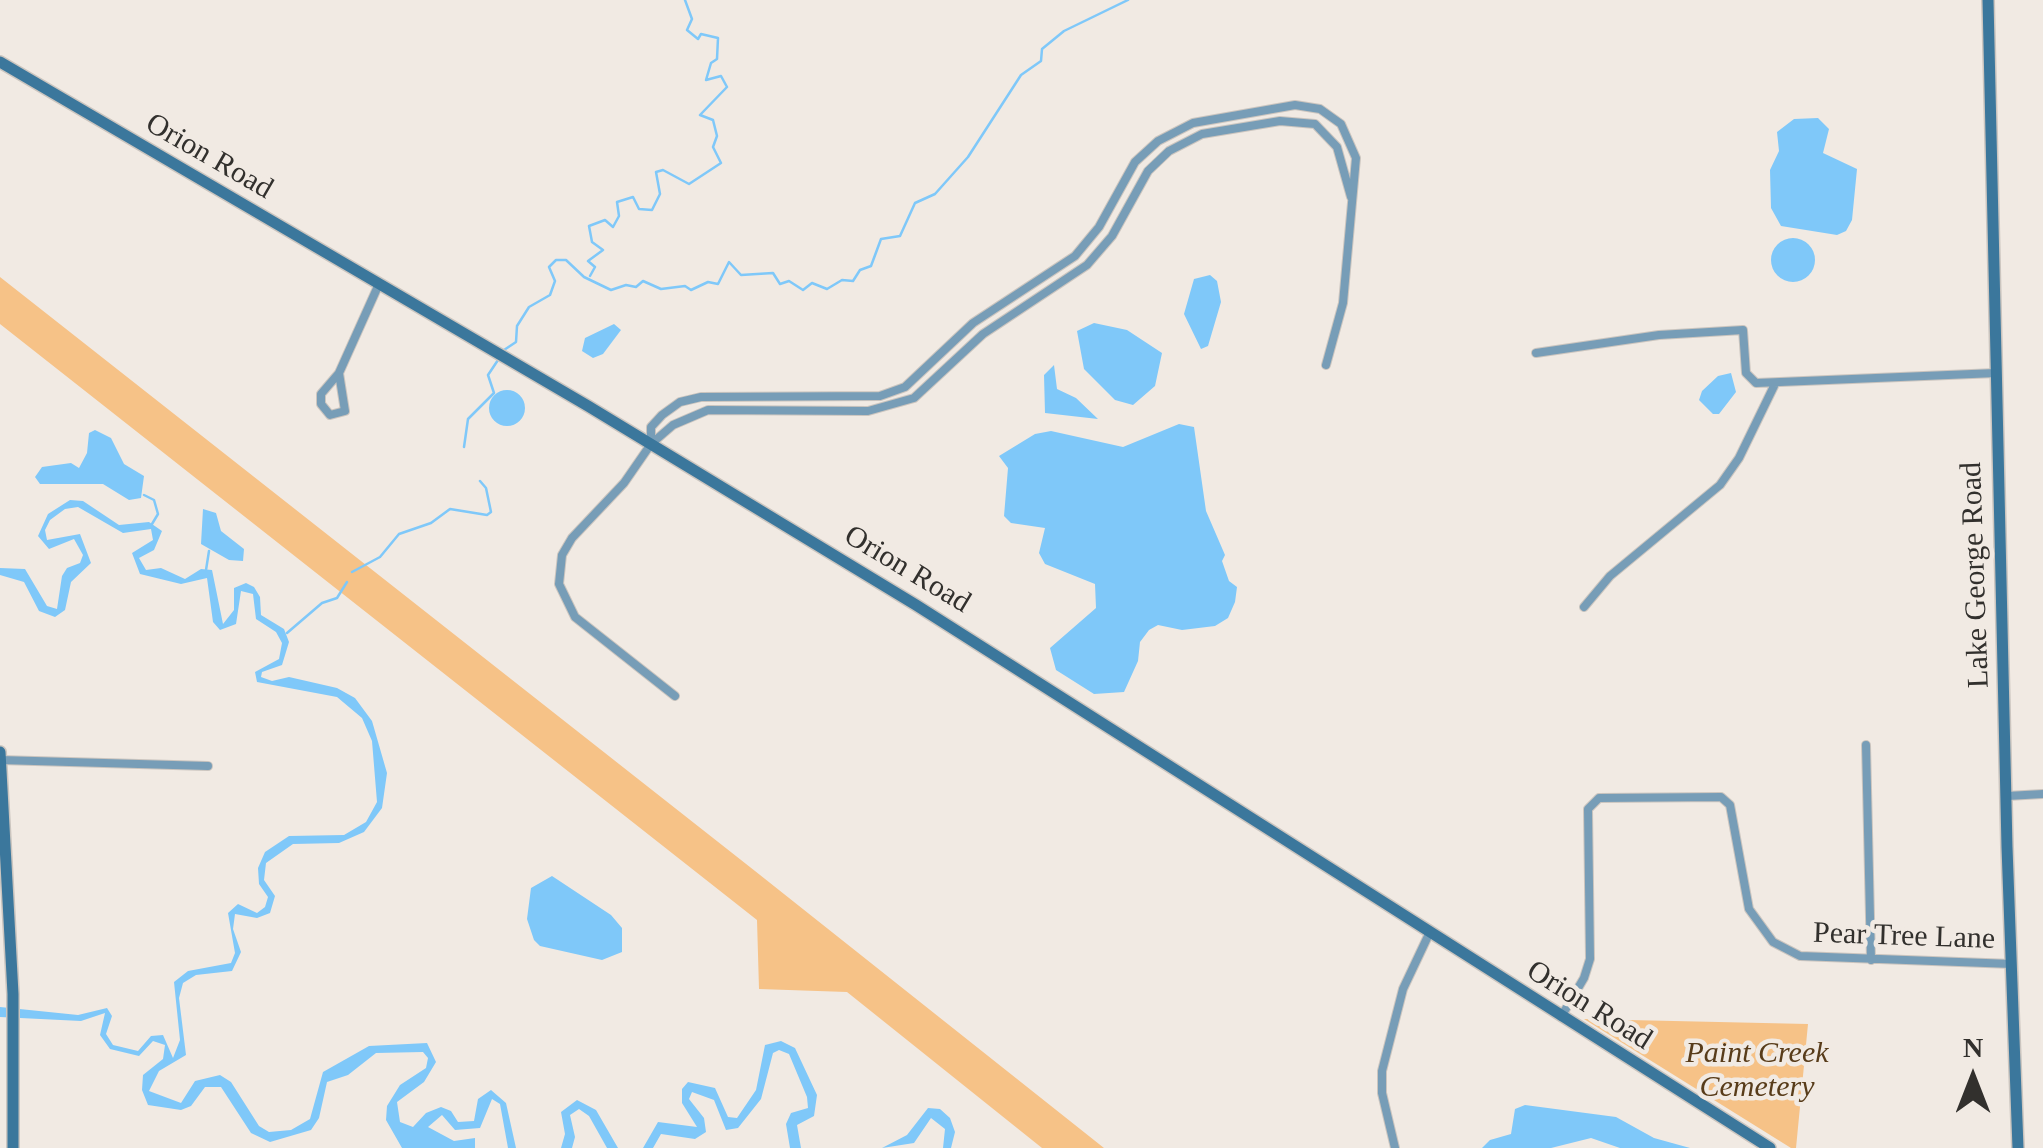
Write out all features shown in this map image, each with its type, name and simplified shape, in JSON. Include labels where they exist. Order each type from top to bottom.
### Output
[{"type":"main road","name":"Lake George Road","points":[[1988,0],[2018,1148]]},
{"type":"main road","name":"Orion Road","points":[[0,62],[651,444],[1186,773],[1429,934],[1770,1148]]},
{"type":"main road","points":[[0,752],[13,994],[13,1148]]},
{"type":"street","points":[[651,444],[652,426],[674,406],[701,397],[874,396],[916,381],[956,337],[1056,271],[1091,239],[1146,150],[1176,130],[1222,116],[1295,104],[1332,116],[1354,146],[1357,183],[1351,197],[1343,303],[1326,365]]},
{"type":"street","points":[[1222,116],[1225,129]]},
{"type":"street","points":[[675,696],[575,617],[559,584],[562,555],[572,538],[624,483],[651,444],[683,418],[708,410],[874,410],[914,398],[967,347],[1066,282],[1104,246],[1158,160],[1182,143],[1225,129],[1280,121],[1315,124],[1337,147],[1351,197]]},
{"type":"street","points":[[1091,239],[1104,246]]},
{"type":"street","points":[[340,373],[347,406],[341,414],[330,415],[320,398],[323,388],[340,373],[379,284]]},
{"type":"street","points":[[1000,306],[1007,318]]},
{"type":"street","points":[[1536,352],[1659,335],[1743,330],[1746,373],[1756,384],[1996,373]]},
{"type":"street","points":[[1584,607],[1610,576],[1720,485],[1739,458],[1776,384]]},
{"type":"street","points":[[874,396],[874,410]]},
{"type":"street","points":[[732,397],[732,410]]},
{"type":"street","points":[[674,406],[683,418]]},
{"type":"street","points":[[1866,745],[1871,960]]},
{"type":"street","points":[[0,760],[208,766]]},
{"type":"street","points":[[2006,796],[2043,794]]},
{"type":"street","name":"Pear Tree Lane","points":[[1560,1018],[1584,978],[1590,959],[1588,808],[1600,798],[1721,797],[1730,805],[1733,818],[1742,890],[1762,930],[1800,956],[2012,964]]},
{"type":"street","points":[[1395,1148],[1382,1093],[1382,1071],[1402,989],[1429,934]]},
{"type":"green space","points":[[0,277],[1104,1148],[1042,1148],[847,992],[759,989],[757,920],[0,324]]},
{"type":"green space","name":"Paint Creek Cemetery","points":[[1584,1019],[1808,1024],[1796,1148],[1791,1148]]},
{"type":"water","points":[[1818,118],[1829,129],[1823,153],[1857,169],[1852,220],[1846,231],[1837,235],[1781,226],[1771,208],[1770,170],[1779,151],[1777,132],[1794,119]]},
{"type":"water","points":[[1793,238],[1808,245],[1815,260],[1808,275],[1793,282],[1778,275],[1771,260],[1778,245]]},
{"type":"water","points":[[1210,275],[1217,281],[1221,302],[1208,346],[1201,349],[1184,314],[1194,279]]},
{"type":"water","points":[[1094,323],[1127,330],[1162,353],[1155,386],[1133,405],[1115,400],[1084,369],[1077,331]]},
{"type":"water","points":[[614,324],[621,330],[603,354],[593,358],[582,351],[585,338]]},
{"type":"water","points":[[1054,365],[1057,389],[1076,398],[1098,419],[1045,413],[1044,375]]},
{"type":"water","points":[[1731,373],[1736,392],[1719,414],[1713,414],[1699,400],[1702,391],[1718,376]]},
{"type":"water","points":[[507,390],[519,396],[525,408],[519,420],[507,426],[495,420],[489,408],[495,396]]},
{"type":"water","points":[[1179,424],[1194,427],[1206,511],[1225,555],[1222,561],[1229,581],[1237,587],[1235,602],[1228,618],[1215,626],[1182,630],[1158,625],[1149,630],[1140,642],[1138,661],[1124,692],[1094,694],[1056,670],[1050,648],[1096,608],[1095,584],[1045,564],[1039,553],[1045,528],[1011,523],[1004,516],[1008,468],[999,456],[1035,434],[1051,431],[1123,447]]},
{"type":"water","points":[[95,430],[111,438],[124,464],[144,476],[141,498],[129,500],[103,484],[40,484],[35,477],[42,467],[71,463],[79,468],[87,453],[89,433]]},
{"type":"water","points":[[70,500],[83,501],[119,525],[149,522],[162,531],[154,550],[139,558],[146,570],[161,568],[185,579],[201,569],[212,570],[223,624],[234,610],[234,588],[246,583],[254,587],[260,597],[261,615],[284,629],[289,642],[282,665],[262,672],[261,677],[272,681],[289,677],[337,688],[355,698],[372,721],[387,773],[382,808],[364,832],[339,843],[293,844],[266,863],[264,880],[275,896],[270,913],[257,918],[235,914],[233,929],[241,952],[232,971],[196,975],[183,983],[179,998],[186,1055],[159,1071],[149,1091],[181,1103],[195,1081],[220,1075],[231,1082],[259,1126],[269,1132],[291,1130],[310,1119],[323,1072],[369,1046],[427,1043],[436,1062],[424,1082],[397,1102],[400,1122],[413,1127],[426,1113],[441,1107],[451,1111],[458,1122],[474,1121],[478,1099],[491,1090],[506,1103],[516,1148],[508,1148],[500,1104],[492,1099],[480,1128],[455,1130],[442,1115],[428,1127],[454,1141],[475,1138],[475,1148],[402,1148],[386,1120],[387,1106],[400,1085],[426,1068],[428,1058],[423,1052],[376,1053],[348,1075],[327,1082],[319,1118],[311,1130],[270,1142],[251,1133],[221,1087],[205,1087],[191,1106],[181,1110],[148,1105],[142,1090],[143,1075],[163,1059],[165,1045],[153,1041],[139,1056],[110,1049],[100,1035],[105,1013],[81,1021],[0,1017],[0,1007],[78,1015],[107,1008],[112,1016],[106,1034],[113,1045],[138,1051],[151,1036],[163,1035],[173,1058],[180,1040],[174,982],[188,971],[231,963],[235,953],[228,913],[238,904],[257,913],[265,907],[268,897],[259,884],[258,868],[265,852],[289,836],[344,835],[366,822],[377,802],[372,741],[362,718],[337,697],[257,682],[255,672],[279,659],[282,643],[276,632],[256,619],[253,594],[241,591],[236,624],[220,630],[213,622],[207,578],[181,584],[140,574],[132,553],[153,540],[151,529],[123,533],[78,507],[65,509],[50,520],[45,530],[47,540],[80,534],[91,563],[71,582],[65,610],[55,617],[39,611],[24,582],[0,575],[0,568],[25,569],[47,606],[57,609],[62,576],[67,568],[80,563],[83,555],[74,539],[49,549],[38,536],[48,514]]},
{"type":"water","points":[[203,509],[216,513],[221,531],[244,549],[243,561],[229,560],[201,544]]},
{"type":"water","points":[[552,876],[611,915],[622,928],[622,952],[602,960],[540,946],[534,940],[527,919],[531,888]]},
{"type":"water","points":[[781,1041],[795,1048],[817,1095],[814,1116],[797,1125],[801,1148],[790,1148],[786,1124],[791,1113],[808,1108],[807,1097],[789,1054],[779,1050],[773,1053],[761,1099],[738,1128],[726,1130],[714,1100],[692,1092],[689,1099],[704,1118],[706,1132],[695,1139],[661,1134],[653,1148],[643,1148],[658,1122],[697,1127],[682,1103],[682,1089],[688,1082],[715,1088],[728,1117],[737,1118],[756,1090],[765,1045]]},
{"type":"water","points":[[577,1100],[596,1110],[618,1148],[607,1148],[589,1116],[579,1109],[570,1115],[575,1137],[572,1148],[561,1148],[565,1134],[561,1112]]},
{"type":"water","points":[[1525,1105],[1616,1117],[1654,1138],[1690,1148],[1620,1148],[1591,1138],[1551,1148],[1482,1148],[1490,1140],[1511,1134],[1515,1109]]},
{"type":"water","points":[[928,1108],[940,1109],[950,1118],[955,1132],[951,1148],[943,1148],[945,1129],[931,1118],[914,1143],[882,1148],[907,1135]]},
{"type":"waterway","points":[[590,276],[595,267],[588,261],[603,250],[592,242],[589,226],[605,220],[613,227],[619,216],[617,202],[633,197],[639,209],[652,210],[660,194],[656,172],[663,170],[689,184],[721,163],[713,147],[717,136],[713,120],[700,115],[727,87],[721,76],[706,80],[711,63],[717,59],[718,38],[701,34],[698,39],[687,30],[692,19],[685,0]]},
{"type":"waterway","points":[[504,350],[516,342],[517,326],[529,307],[550,295],[555,281],[549,267],[556,260],[566,260],[584,277],[611,290],[626,285],[636,287],[643,281],[661,289],[685,286],[691,290],[708,282],[718,284],[729,262],[741,275],[773,273],[780,284],[789,281],[803,290],[812,283],[827,289],[842,280],[853,281],[860,270],[871,266],[881,239],[900,236],[915,203],[935,194],[968,157],[1021,75],[1041,61],[1042,49],[1064,31],[1128,0]]},
{"type":"waterway","points":[[464,447],[468,419],[494,393],[488,375],[500,357]]},
{"type":"waterway","points":[[352,572],[380,557],[399,534],[431,523],[450,509],[487,515],[491,512],[486,488],[480,481]]},
{"type":"waterway","points":[[144,495],[154,500],[158,514],[152,524]]},
{"type":"waterway","points":[[206,570],[209,551]]},
{"type":"waterway","points":[[287,633],[322,603],[337,598],[347,582]]}]
